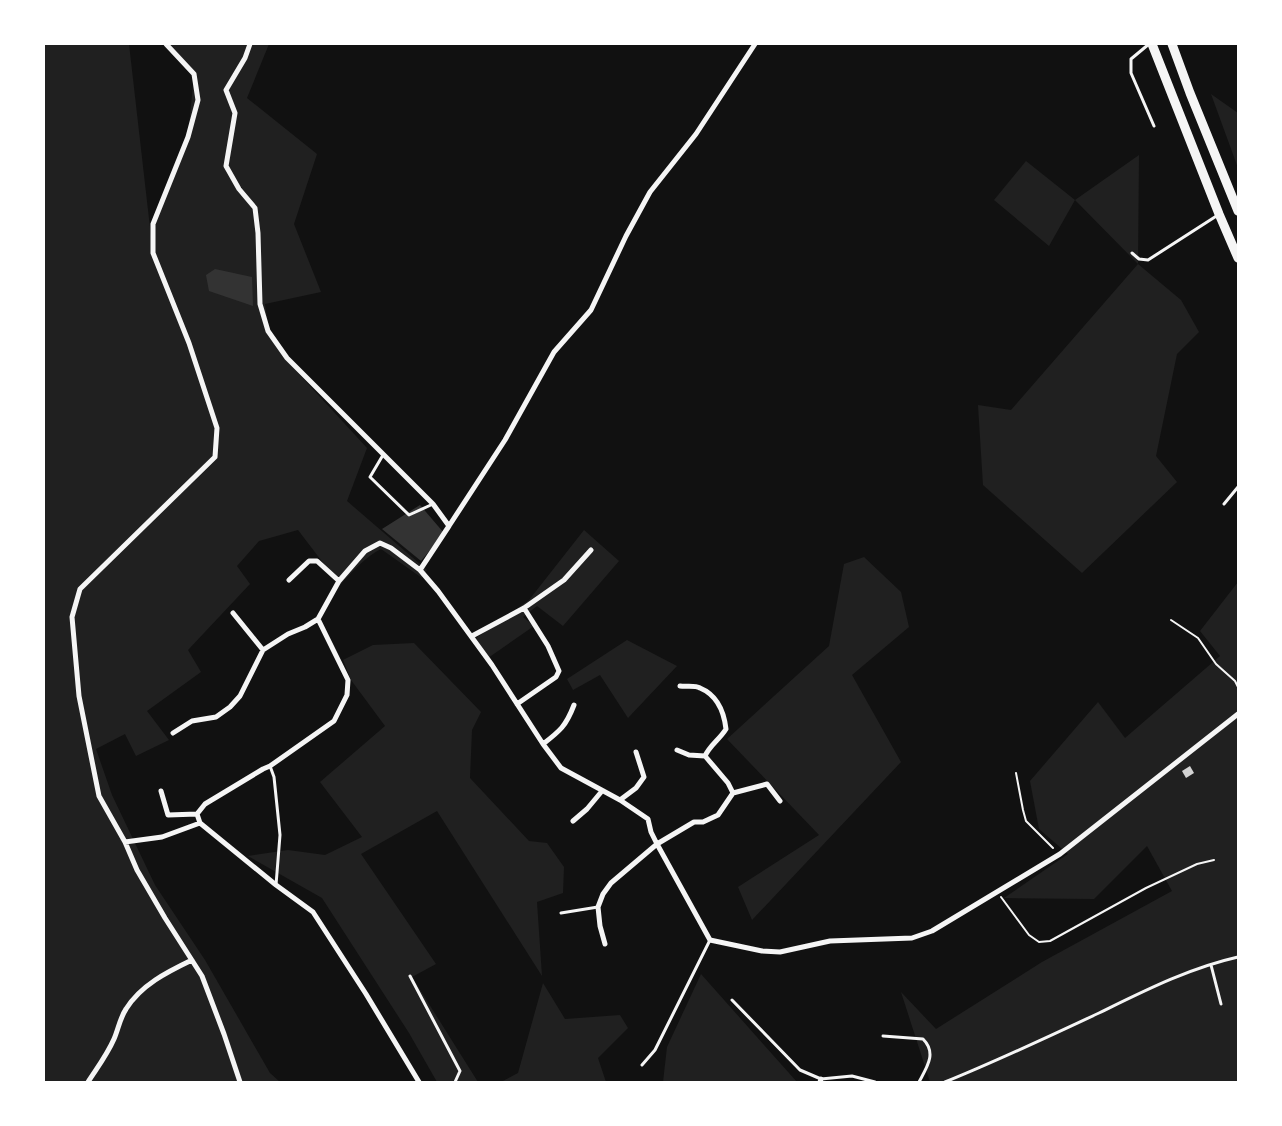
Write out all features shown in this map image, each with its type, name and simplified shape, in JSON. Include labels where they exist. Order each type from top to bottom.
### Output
[{"type":"main road","points":[[1150,44],[1239,258]]},
{"type":"main road","points":[[1172,44],[1239,211]]},
{"type":"street","points":[[166,44],[194,74],[198,100],[188,137],[153,224],[153,253],[189,343],[217,428],[215,457],[80,589],[72,616],[79,696],[99,796],[125,842],[137,870],[202,976],[240,1083]]},
{"type":"street","points":[[250,44],[245,58],[226,90],[235,113],[226,166],[239,189],[255,208],[260,304],[268,331],[287,358],[433,504],[449,526]]},
{"type":"street","points":[[420,570],[505,440],[554,352],[591,310],[650,192],[696,134],[755,44]]},
{"type":"street","points":[[173,734],[192,721],[216,717],[230,707],[240,696],[263,650],[318,619],[339,581],[365,551],[380,543],[392,548],[420,570],[438,591],[472,636],[561,768],[620,800],[648,819],[657,844],[711,940],[762,951],[780,952],[830,941],[912,938],[932,931],[1060,854],[1239,714]]},
{"type":"street","points":[[472,636],[524,608],[564,580],[591,550]]},
{"type":"street","points":[[289,580],[309,561],[317,561],[339,581]]},
{"type":"street","points":[[517,704],[556,677],[559,671],[548,646],[524,608]]},
{"type":"street","points":[[233,613],[263,650]]},
{"type":"street","points":[[161,791],[168,815],[197,814],[205,804],[270,766],[334,720],[347,695],[348,680],[318,619]]},
{"type":"street","points":[[680,686],[699,687],[715,698],[723,713],[726,729],[705,756]]},
{"type":"street","points":[[543,744],[567,721],[574,705]]},
{"type":"street","points":[[678,750],[689,755],[705,756],[734,793]]},
{"type":"street","points":[[620,800],[636,788],[644,777],[636,752]]},
{"type":"street","points":[[605,944],[598,907],[603,894],[611,884],[657,844],[694,822],[703,822],[718,815],[734,793],[767,784],[780,801]]},
{"type":"street","points":[[573,821],[602,791]]},
{"type":"street","points":[[197,814],[200,824],[276,885],[314,912],[419,1083]]},
{"type":"street","points":[[125,842],[162,837],[200,824]]},
{"type":"street","points":[[87,1083],[105,1058],[125,1010],[142,990],[165,973],[192,960]]},
{"type":"lane","points":[[1150,44],[1131,59],[1131,73],[1154,126]]},
{"type":"lane","points":[[1132,253],[1139,259],[1148,260],[1219,214]]},
{"type":"lane","points":[[384,455],[370,477],[410,515],[433,504]]},
{"type":"lane","points":[[1224,504],[1239,487]]},
{"type":"lane","points":[[270,766],[274,777],[280,834],[276,885]]},
{"type":"lane","points":[[561,913],[598,907]]},
{"type":"lane","points":[[642,1065],[655,1050],[711,940]]},
{"type":"lane","points":[[945,1083],[1000,1060],[1156,985],[1194,970],[1239,957]]},
{"type":"lane","points":[[1211,965],[1221,1004]]},
{"type":"lane","points":[[410,976],[460,1071],[455,1083]]},
{"type":"lane","points":[[732,1000],[800,1070],[821,1081],[852,1076],[875,1083]]},
{"type":"lane","points":[[883,1036],[923,1039],[929,1045],[931,1054],[919,1083]]},
{"type":"path","points":[[1171,620],[1198,638],[1216,664],[1239,687]]},
{"type":"path","points":[[1016,773],[1026,821],[1060,854]]},
{"type":"path","points":[[997,892],[1029,935],[1039,942],[1050,941],[1146,888],[1197,864],[1214,860]]},
{"type":"shaded area","points":[[44,44],[129,44],[152,245],[153,224],[188,137],[194,74],[170,44],[269,44],[247,98],[317,154],[294,224],[321,292],[265,304],[269,332],[287,361],[367,448],[347,501],[427,570],[422,578],[381,549],[364,560],[340,585],[298,530],[259,541],[237,566],[250,584],[188,650],[201,672],[147,711],[169,740],[136,756],[125,734],[96,749],[112,795],[155,885],[205,960],[270,1073],[280,1082],[44,1082]]},
{"type":"shaded area","points":[[1211,94],[1238,113],[1238,168]]},
{"type":"shaded area","points":[[1139,155],[1138,264],[1075,200]]},
{"type":"shaded area","points":[[1026,161],[1075,200],[1049,246],[994,200]]},
{"type":"shaded area","points":[[1138,264],[1181,300],[1199,332],[1177,354],[1156,456],[1177,482],[1082,573],[983,485],[978,405],[1011,410]]},
{"type":"shaded area","points":[[215,269],[252,277],[253,306],[209,291],[206,275]]},
{"type":"shaded area","points":[[420,505],[444,533],[421,561],[382,529]]},
{"type":"shaded area","points":[[584,530],[619,561],[563,626],[537,606],[523,617],[534,626],[488,658],[476,638],[529,600]]},
{"type":"shaded area","points":[[864,557],[901,592],[909,627],[852,675],[901,762],[752,920],[738,887],[819,835],[727,739],[829,646],[844,564]]},
{"type":"shaded area","points":[[1238,582],[1238,1082],[930,1082],[901,992],[936,1029],[1042,962],[1172,891],[1147,846],[1094,899],[1004,898],[1068,854],[1039,829],[1030,781],[1098,702],[1125,738],[1220,656],[1200,631]]},
{"type":"shaded area","points":[[627,640],[677,666],[628,718],[600,675],[573,690],[567,679]]},
{"type":"shaded area","points":[[414,643],[481,712],[472,730],[470,778],[529,841],[547,843],[564,867],[563,893],[537,902],[542,976],[437,811],[361,854],[436,964],[412,977],[478,1082],[437,1082],[409,1033],[322,898],[248,856],[288,850],[325,855],[362,837],[320,782],[385,726],[351,680],[343,660],[373,645]]},
{"type":"shaded area","points":[[701,974],[797,1082],[663,1082],[667,1047]]},
{"type":"shaded area","points":[[543,983],[565,1019],[620,1015],[628,1028],[598,1058],[606,1082],[501,1082],[518,1073]]},
{"type":"building","points":[[1190,766],[1194,773],[1186,778],[1182,771]]}]
